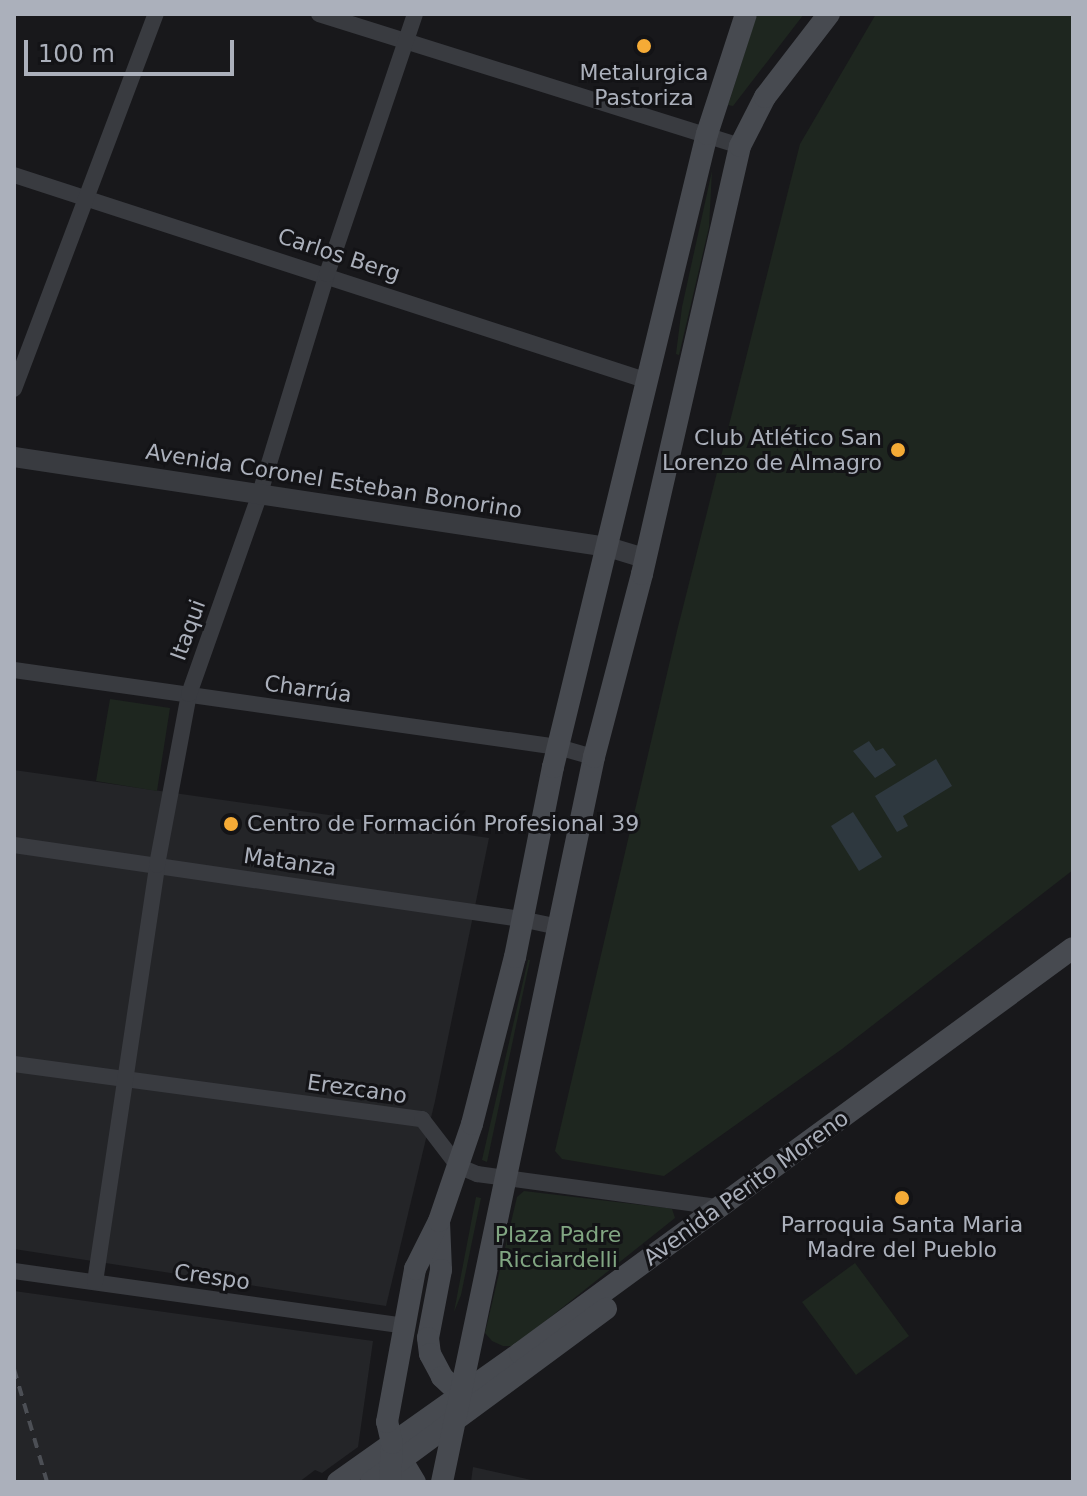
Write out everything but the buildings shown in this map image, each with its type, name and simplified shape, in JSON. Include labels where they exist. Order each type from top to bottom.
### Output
[{"type":"main road","points":[[415,1482],[393,1463],[387,1422],[415,1269],[439,1221],[458,1166],[515,957],[558,747],[707,134],[746,14]]},
{"type":"main road","points":[[442,1482],[454,1420],[467,1402],[504,1179],[594,757],[645,558],[740,146],[765,97],[829,14]]},
{"type":"main road","name":"Avenida Perito Moreno","points":[[371,1482],[467,1402],[719,1207],[1073,948]]},
{"type":"main road","name":"Avenida Perito Moreno","points":[[467,1402],[1073,963]]},
{"type":"main road","points":[[439,1221],[441,1270],[428,1338],[430,1354],[442,1377],[467,1402]]},
{"type":"main road","name":"Avenida Perito Moreno","points":[[338,1482],[393,1463],[454,1420]]},
{"type":"street","points":[[14,389],[156,14]]},
{"type":"street","points":[[319,14],[740,146]]},
{"type":"street","name":"Itaqui","points":[[95,1282],[157,865],[189,694],[260,493],[327,274],[415,14]]},
{"type":"street","name":"Carlos Berg","points":[[14,175],[327,274],[648,381]]},
{"type":"street","name":"Avenida Coronel Esteban Bonorino","points":[[14,457],[608,547],[645,558]]},
{"type":"street","name":"Charrúa","points":[[14,670],[558,747],[594,757]]},
{"type":"street","name":"Matanza","points":[[14,845],[559,927]]},
{"type":"street","name":"Erezcano","points":[[14,1064],[422,1119],[458,1166]]},
{"type":"street","points":[[458,1166],[504,1179],[719,1207]]},
{"type":"street","name":"Crespo","points":[[14,1271],[403,1326]]},
{"type":"shaded area","points":[[869,741],[876,751],[883,748],[896,765],[875,778],[853,751]]},
{"type":"shaded area","points":[[936,759],[952,786],[903,816],[908,826],[897,832],[875,796]]},
{"type":"shaded area","points":[[14,770],[489,838],[435,1101],[386,1306],[14,1249]]},
{"type":"shaded area","points":[[853,812],[882,857],[859,871],[831,826]]},
{"type":"shaded area","points":[[14,1291],[373,1341],[358,1447],[322,1473],[315,1470],[299,1482],[14,1482]]},
{"type":"shaded area","points":[[473,1467],[540,1482],[471,1482]]},
{"type":"green space","points":[[757,14],[804,14],[733,106],[728,105]]},
{"type":"green space","name":"Club Atlético San Lorenzo de Almagro","points":[[876,14],[1073,14],[1073,870],[842,1049],[664,1176],[562,1159],[555,1151],[677,631],[800,144]]},
{"type":"green space","points":[[712,171],[709,227],[679,355],[676,354],[682,307]]},
{"type":"green space","points":[[110,699],[170,708],[157,791],[96,781]]},
{"type":"green space","points":[[530,960],[487,1162],[482,1160]]},
{"type":"green space","name":"Plaza Padre Ricciardelli","points":[[524,1191],[667,1208],[672,1209],[675,1218],[514,1346],[503,1346],[485,1333],[517,1197]]},
{"type":"green space","points":[[476,1197],[481,1198],[461,1295],[454,1312]]},
{"type":"green space","points":[[855,1263],[909,1336],[856,1375],[802,1302]]},
{"type":"railway","points":[[14,1369],[47,1482]]},
{"type":"place","name":"Metalurgica Pastoriza","points":[[644,46]]},
{"type":"place","name":"Club Atlético San Lorenzo de Almagro","points":[[898,450]]},
{"type":"place","name":"Centro de Formación Profesional 39","points":[[231,824]]},
{"type":"place","name":"Parroquia Santa Maria Madre del Pueblo","points":[[902,1198]]}]
